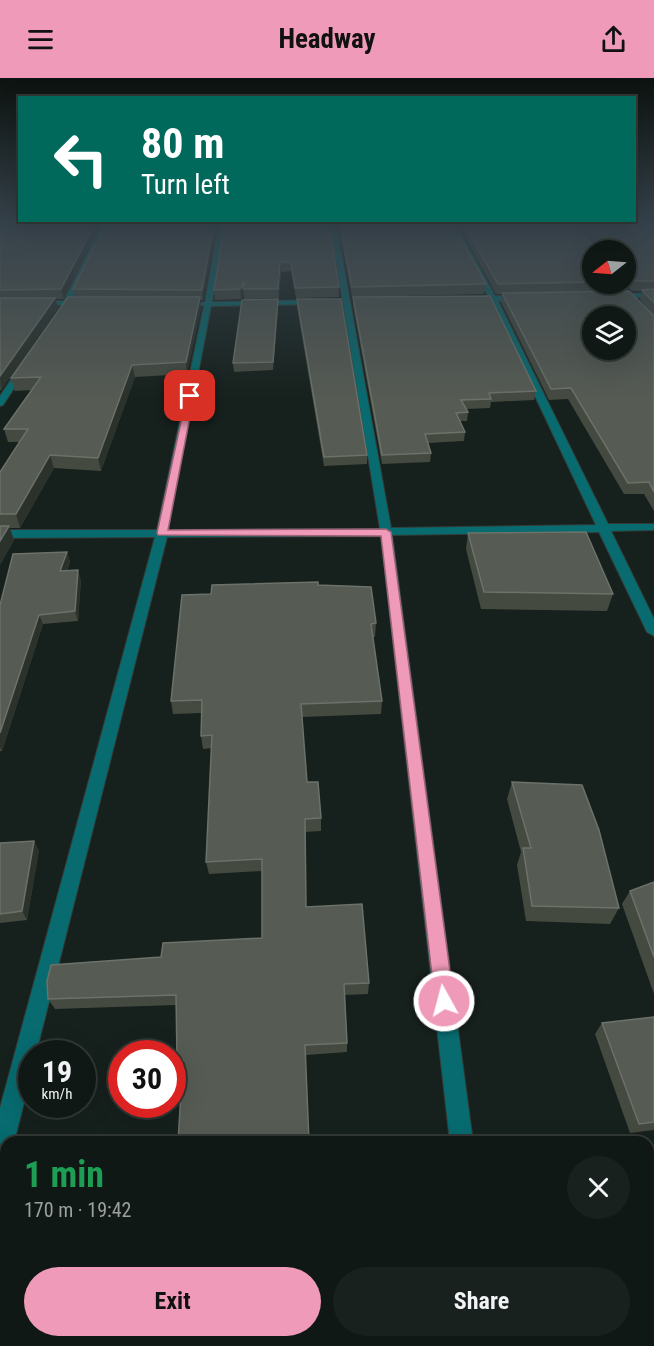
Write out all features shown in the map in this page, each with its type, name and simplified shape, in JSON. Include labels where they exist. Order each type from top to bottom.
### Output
[{"type":"street","points":[[56,321],[77,283]]},
{"type":"street","points":[[4,1136],[162,533],[212,283]]},
{"type":"street","points":[[344,283],[386,532],[461,1136]]},
{"type":"street","points":[[486,283],[602,529],[654,632]]},
{"type":"street","points":[[636,293],[654,295]]},
{"type":"street","points":[[607,296],[616,294]]},
{"type":"street","points":[[628,294],[635,303]]},
{"type":"street","points":[[461,299],[528,298]]},
{"type":"street","points":[[185,304],[324,302]]},
{"type":"street","points":[[0,303],[92,303]]},
{"type":"street","points":[[0,403],[31,357]]},
{"type":"street","points":[[0,534],[386,532],[654,527]]},
{"type":"building","points":[[0,283],[64,283],[61,289],[0,290]]},
{"type":"building","points":[[76,283],[203,283],[202,290],[73,289]]},
{"type":"building","points":[[215,283],[243,283],[240,289],[214,290]]},
{"type":"building","points":[[244,283],[278,283],[278,289],[243,289]]},
{"type":"building","points":[[294,283],[338,283],[339,287],[295,288]]},
{"type":"building","points":[[351,283],[486,284],[352,287]]},
{"type":"building","points":[[654,289],[654,303],[642,290]]},
{"type":"building","points":[[582,292],[582,294],[632,294],[654,316],[654,492],[649,482],[628,483],[571,388],[551,389],[502,293]]},
{"type":"building","points":[[490,296],[536,391],[489,393],[491,399],[461,400],[468,412],[456,413],[465,432],[425,434],[431,453],[382,455],[353,297]]},
{"type":"building","points":[[68,297],[200,297],[186,362],[132,365],[98,458],[50,455],[16,514],[0,514],[0,472],[28,429],[4,429],[41,377],[11,378]]},
{"type":"building","points":[[0,298],[55,298],[0,376]]},
{"type":"building","points":[[278,299],[273,362],[233,363],[242,300]]},
{"type":"building","points":[[297,299],[341,299],[367,455],[324,457]]},
{"type":"building","points":[[0,526],[9,526],[0,541]]},
{"type":"building","points":[[586,532],[613,594],[484,592],[468,533]]},
{"type":"building","points":[[67,552],[60,571],[78,570],[75,611],[39,615],[0,733],[0,605],[13,554]]},
{"type":"building","points":[[318,582],[318,585],[371,587],[376,623],[371,624],[382,701],[301,704],[307,782],[318,782],[321,818],[305,819],[306,907],[362,904],[369,983],[344,984],[347,1043],[305,1045],[309,1136],[178,1136],[179,1118],[186,1118],[186,1040],[177,1040],[176,995],[48,999],[47,981],[51,965],[161,957],[163,943],[262,938],[262,859],[206,862],[212,735],[201,736],[202,700],[171,701],[182,595],[211,594],[212,585]]},
{"type":"building","points":[[512,782],[582,785],[599,830],[619,908],[532,906],[523,848],[531,848]]},
{"type":"building","points":[[34,841],[22,911],[0,914],[0,843]]},
{"type":"building","points":[[654,882],[654,957],[630,891]]},
{"type":"building","points":[[654,1017],[654,1122],[639,1124],[602,1023]]},
{"type":"route","points":[[190,396],[162,533],[386,532],[444,1001]]}]
